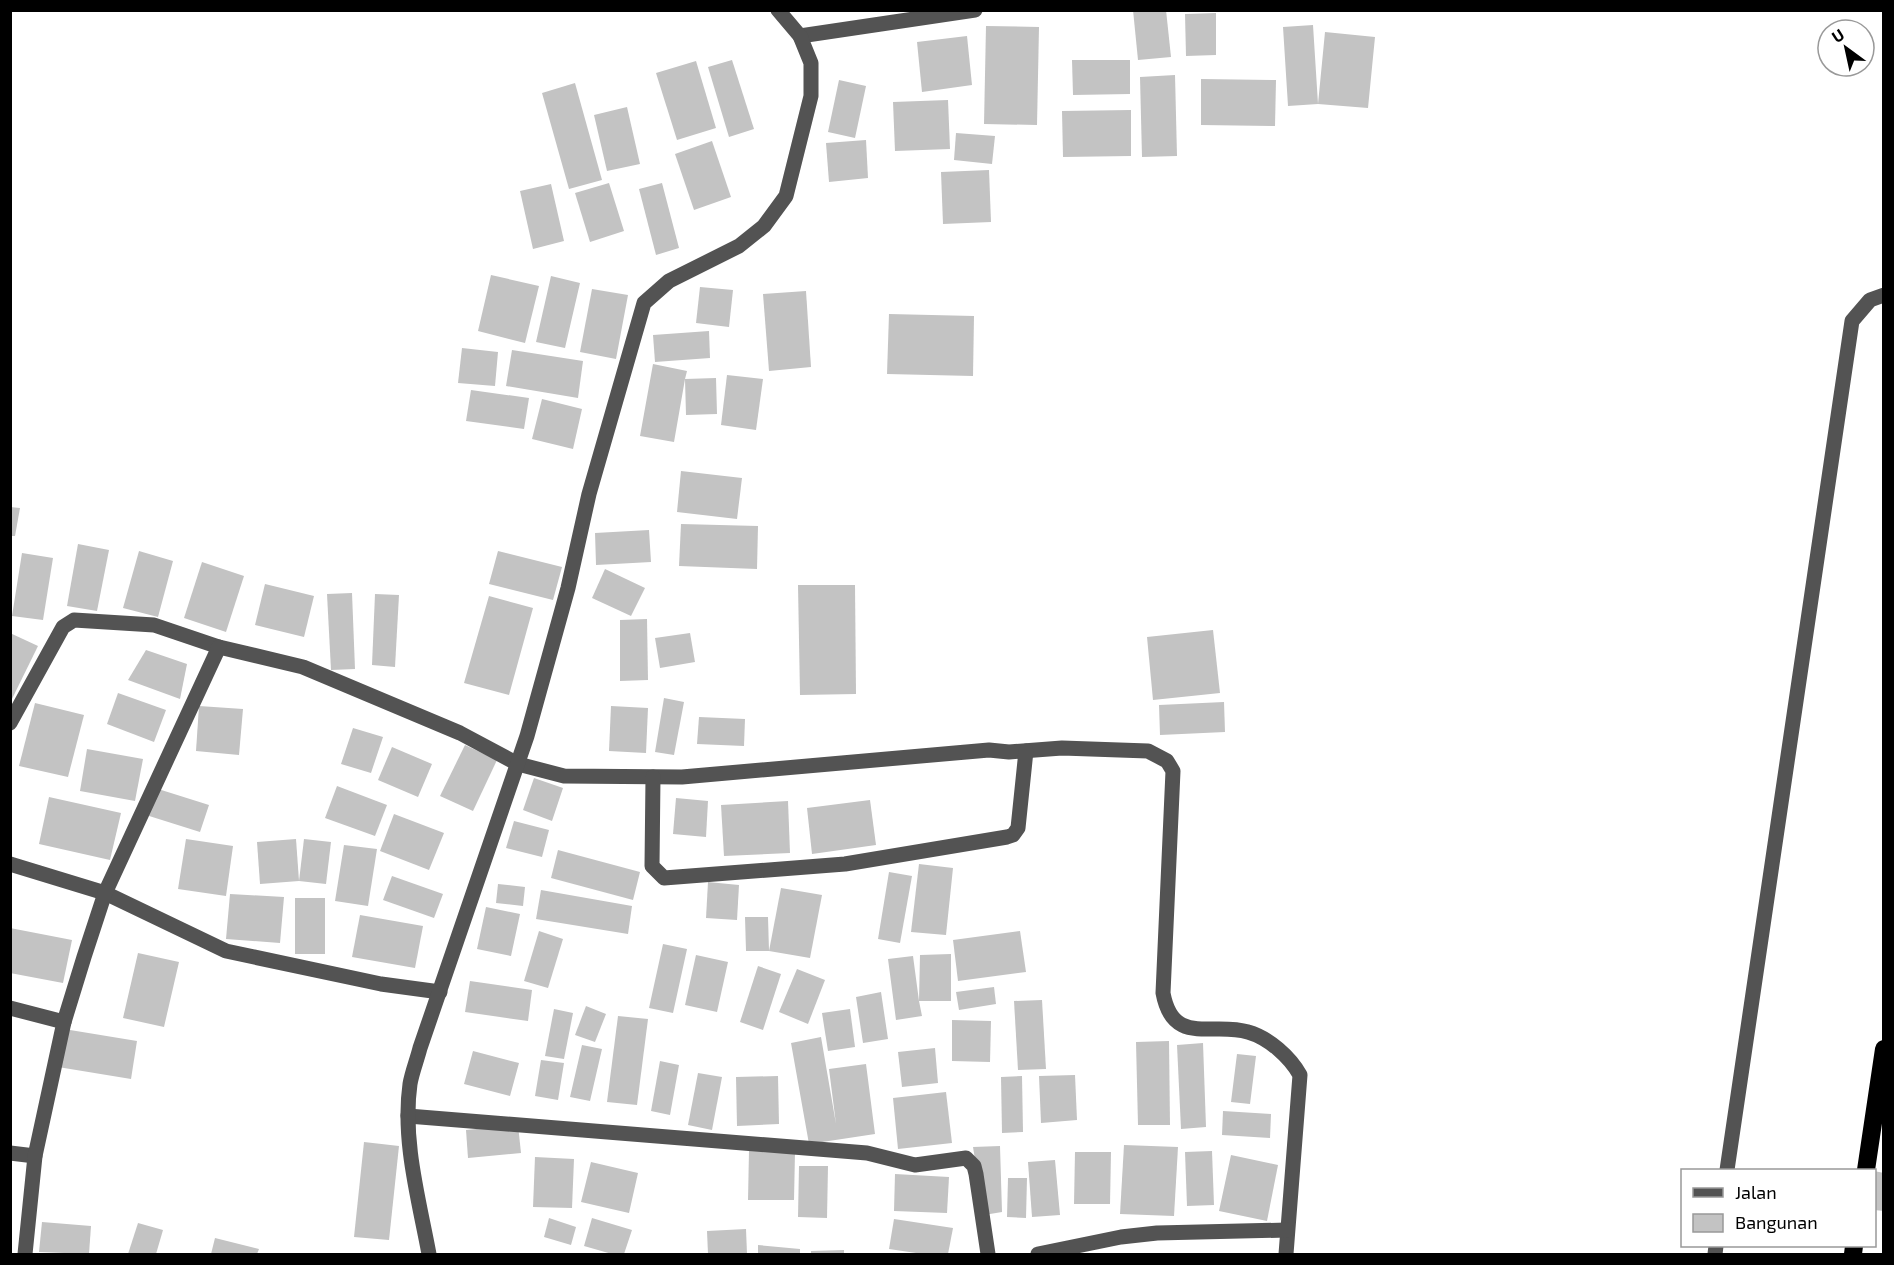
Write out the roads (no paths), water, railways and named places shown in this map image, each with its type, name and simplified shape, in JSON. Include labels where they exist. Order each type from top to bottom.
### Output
[{"type":"highway","points":[[1866,1169],[1884,1049]]},
{"type":"street","points":[[429,1254],[417,1191],[408,1116],[410,1083],[518,764],[568,588],[589,494],[644,303],[669,281],[739,246],[764,226],[786,196],[811,96],[811,63],[800,36],[778,10]]},
{"type":"street","points":[[800,36],[975,10]]},
{"type":"street","points":[[1727,1169],[1852,321],[1870,300],[1884,295]]},
{"type":"street","points":[[10,723],[51,645],[63,627],[74,620],[154,626],[219,647],[303,667],[460,733],[518,764],[564,776],[654,777],[804,768],[988,750],[1026,751],[1062,748],[1136,750],[1159,754],[1173,771],[1163,993],[1166,1008],[1176,1022],[1189,1028],[1248,1032],[1291,1059],[1300,1075],[1286,1254]]},
{"type":"street","points":[[25,1254],[35,1156],[64,1022],[105,892],[219,647]]},
{"type":"street","points":[[654,777],[652,866],[664,878],[845,864],[1013,835],[1018,828],[1026,751]]},
{"type":"street","points":[[10,864],[105,892],[226,951],[381,984],[440,992]]},
{"type":"street","points":[[10,1008],[64,1022]]},
{"type":"street","points":[[408,1116],[867,1153],[915,1165],[966,1158],[974,1166],[976,1174],[988,1254]]},
{"type":"street","points":[[10,1153],[35,1156]]},
{"type":"street","points":[[1038,1254],[1122,1237],[1157,1233],[1287,1230]]}]
